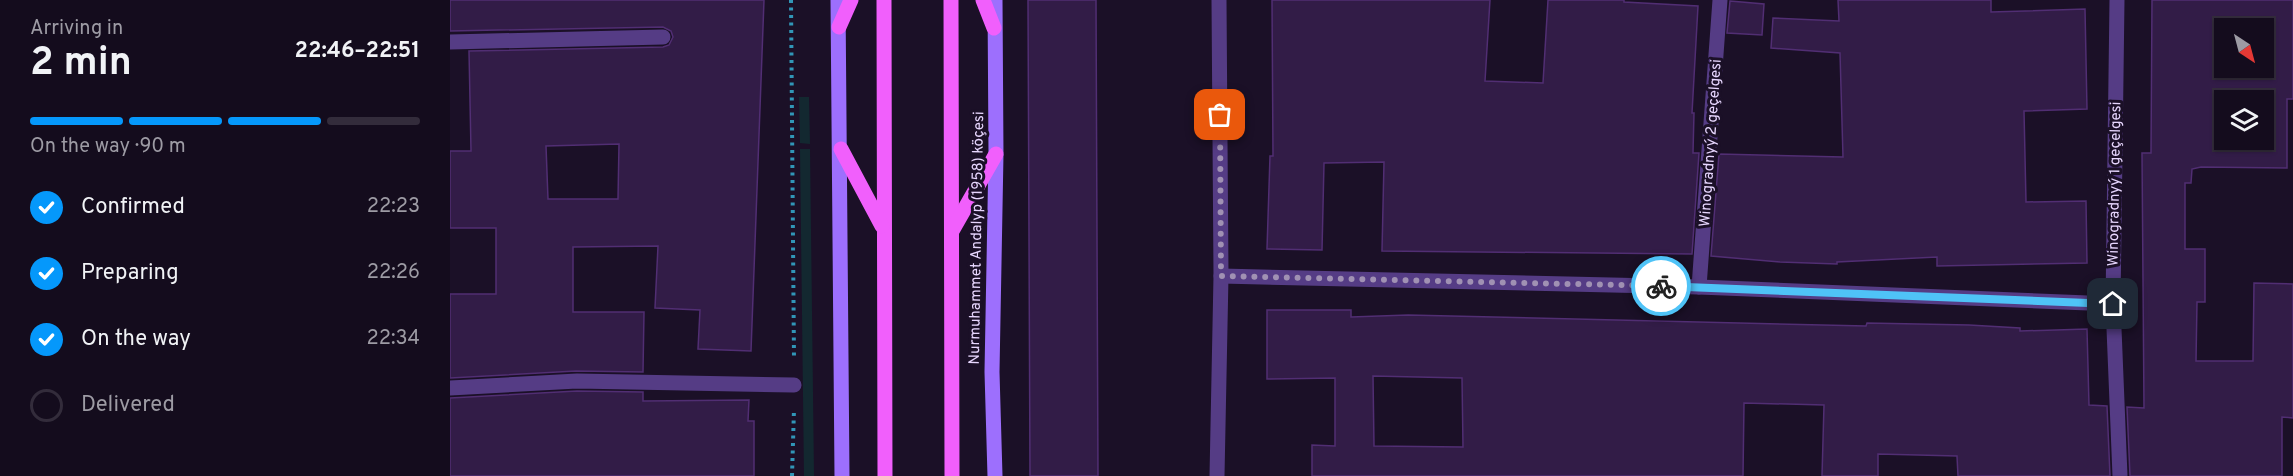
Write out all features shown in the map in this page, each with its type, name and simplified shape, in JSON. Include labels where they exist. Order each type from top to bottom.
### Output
[{"type":"main road","points":[[839,27],[851,0]]},
{"type":"main road","points":[[884,0],[885,476]]},
{"type":"main road","name":"Nurmuhammet Andalyp (1958) köçesi","points":[[951,0],[951,476]]},
{"type":"main road","points":[[983,0],[994,28]]},
{"type":"main road","points":[[841,149],[884,229]]},
{"type":"main road","points":[[952,231],[996,154]]},
{"type":"street","points":[[838,0],[842,476]]},
{"type":"street","name":"Nurmuhammet Andalyp (1958) köçesi","points":[[995,0],[996,154],[993,372],[995,476]]},
{"type":"street","points":[[1217,476],[1221,276],[1219,0]]},
{"type":"street","name":"Winogradnyý 2 geçelgesi","points":[[1699,287],[1720,0]]},
{"type":"street","name":"Winogradnyý 1 geçelgesi","points":[[2117,0],[2113,304],[2120,476]]},
{"type":"street","points":[[450,42],[663,37]]},
{"type":"street","points":[[1221,276],[1699,287],[2113,304]]},
{"type":"street","points":[[450,388],[577,381],[794,386]]},
{"type":"path","points":[[791,0],[794,386],[792,476]]},
{"type":"shaded area","points":[[799,97],[809,97],[810,144],[800,143]]},
{"type":"shaded area","points":[[800,149],[810,149],[814,476],[804,476]]},
{"type":"building","points":[[450,0],[764,0],[751,351],[698,349],[700,310],[655,308],[658,246],[573,247],[573,312],[644,312],[643,372],[576,371],[450,378],[450,294],[496,294],[496,228],[450,228],[450,151],[471,151],[469,51],[663,47],[669,45],[673,37],[671,31],[663,27],[450,31]],"holes":[[[619,144],[618,199],[548,199],[546,146]]]},
{"type":"building","points":[[1028,0],[1096,0],[1098,476],[1030,476]]},
{"type":"building","points":[[1272,0],[1490,0],[1485,81],[1543,83],[1548,0],[1624,0],[1624,2],[1698,6],[1692,113],[1694,113],[1693,153],[1699,153],[1692,254],[1382,251],[1384,162],[1324,163],[1322,250],[1267,249],[1270,156],[1273,156]]},
{"type":"building","points":[[1838,0],[1991,0],[1991,12],[2085,9],[2087,109],[2024,111],[2026,202],[2086,201],[2087,263],[1937,266],[1937,257],[1837,262],[1837,264],[1711,256],[1719,154],[1843,157],[1840,53],[1771,48],[1773,18],[1839,21]]},
{"type":"building","points":[[2152,0],[2293,0],[2293,99],[2287,99],[2287,168],[2201,167],[2192,169],[2191,183],[2185,183],[2185,249],[2205,249],[2205,302],[2197,302],[2196,361],[2253,361],[2254,283],[2293,284],[2293,418],[2282,417],[2282,476],[2130,476],[2127,407],[2144,408],[2142,153],[2151,153]]},
{"type":"building","points":[[1730,1],[1764,4],[1762,35],[1727,33]]},
{"type":"building","points":[[1267,310],[1351,310],[1351,317],[1408,315],[1866,326],[1867,323],[1969,325],[2020,328],[2020,331],[2087,329],[2089,405],[2107,406],[2110,476],[1958,476],[1957,456],[1878,454],[1878,476],[1822,476],[1824,405],[1744,403],[1743,476],[1312,476],[1312,445],[1335,446],[1335,378],[1267,379]],"holes":[[[1373,376],[1462,378],[1463,447],[1374,446]]]},
{"type":"building","points":[[577,391],[643,392],[643,401],[749,400],[748,421],[754,421],[754,476],[450,476],[450,398]]},
{"type":"way so far","points":[[1220,115],[1221,276],[1661,286]]},
{"type":"route","points":[[1661,286],[2113,304]]}]
